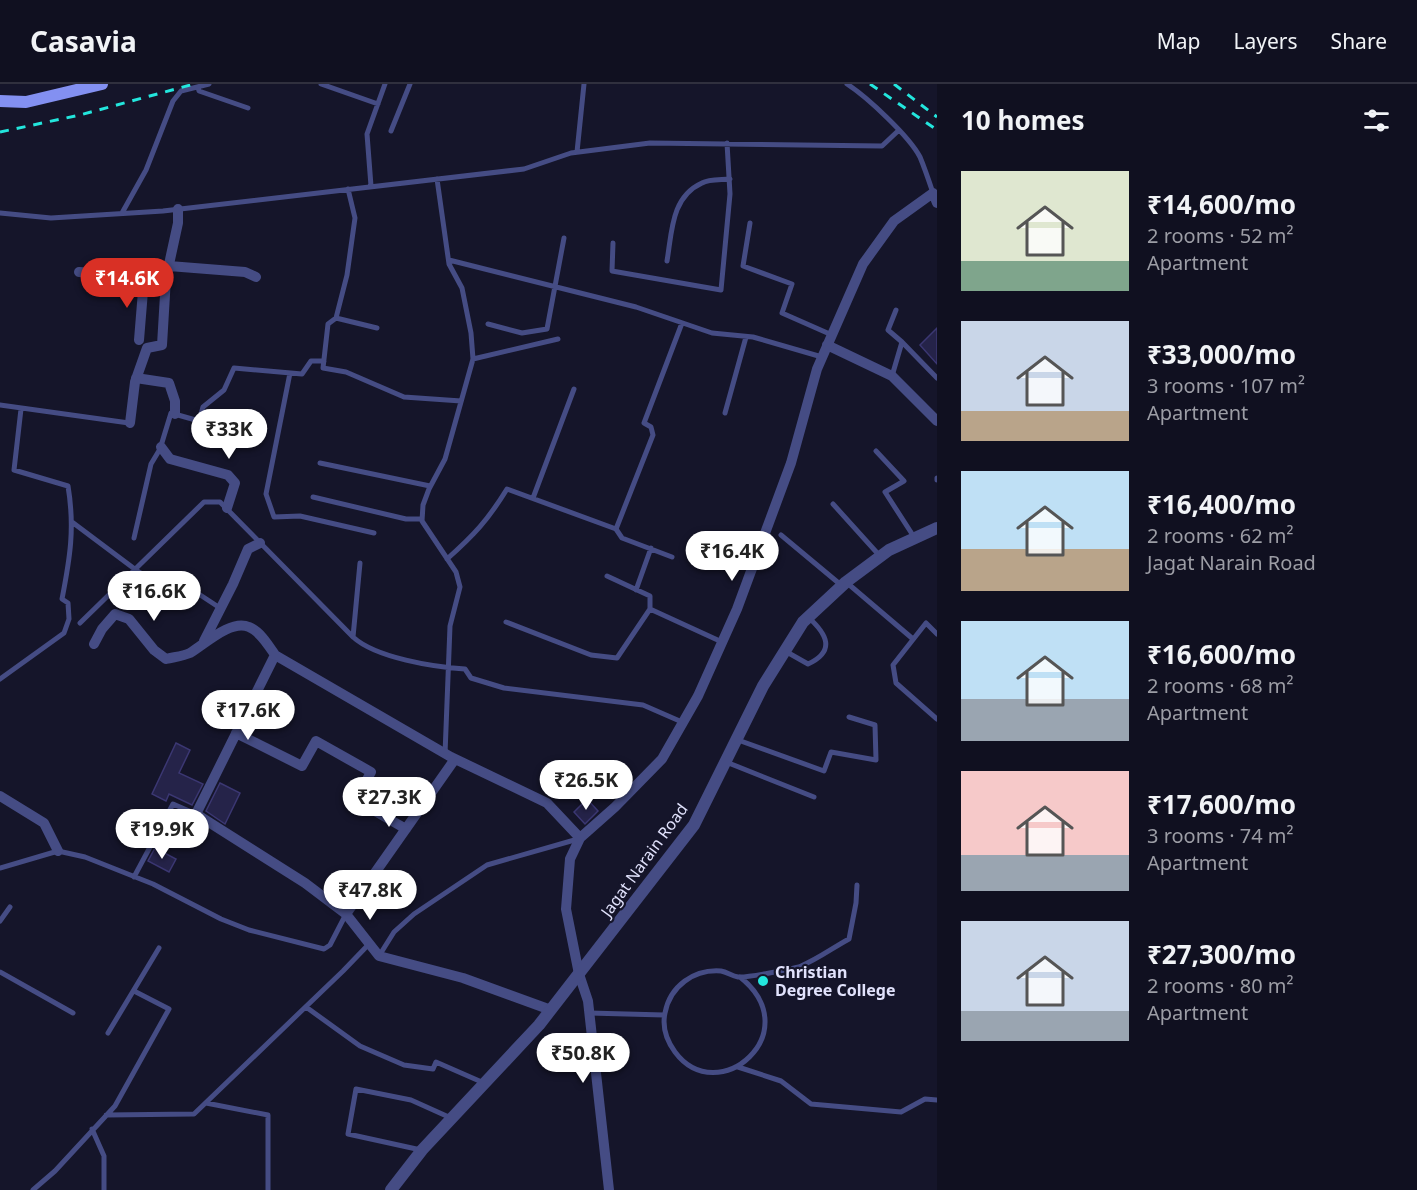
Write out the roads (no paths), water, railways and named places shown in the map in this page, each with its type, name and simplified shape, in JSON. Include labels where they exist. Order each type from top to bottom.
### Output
[{"type":"main road","points":[[0,101],[26,102],[70,88],[102,84]]},
{"type":"street","points":[[609,1190],[588,1001],[579,974],[566,909],[570,859],[580,838],[615,807],[662,759],[698,696],[737,609],[791,463],[822,357],[863,264],[894,221],[935,198]]},
{"type":"street","points":[[130,423],[136,378],[147,348],[162,345],[166,278],[178,223],[178,209]]},
{"type":"street","points":[[169,266],[245,272],[256,277]]},
{"type":"street","points":[[79,272],[166,278]]},
{"type":"street","points":[[139,340],[143,291],[141,277]]},
{"type":"street","points":[[829,340],[892,376],[936,417]]},
{"type":"street","points":[[136,378],[169,383],[175,400],[175,414]]},
{"type":"street","points":[[160,447],[170,459],[228,475],[235,483],[226,508]]},
{"type":"street","name":"Jagat Narain Road","points":[[391,1190],[422,1150],[539,1025],[694,825],[763,686],[803,622],[844,584],[880,556],[937,528]]},
{"type":"street","points":[[204,642],[248,549],[260,543]]},
{"type":"street","points":[[113,592],[157,608],[166,582]]},
{"type":"street","points":[[129,619],[141,602]]},
{"type":"street","points":[[94,644],[102,629],[115,614],[129,619],[154,650],[166,658],[189,653],[204,642],[237,625],[250,627],[264,639],[275,655],[450,756],[547,804],[580,838]]},
{"type":"street","points":[[275,655],[196,814],[305,883],[346,914],[379,956],[463,978],[551,1010]]},
{"type":"street","points":[[236,733],[302,766],[316,741],[371,772],[356,800],[406,829]]},
{"type":"street","points":[[346,914],[406,829],[450,756]]},
{"type":"street","points":[[0,796],[44,823],[58,851]]},
{"type":"lane","points":[[122,213],[146,170],[173,101],[181,91],[209,84]]},
{"type":"lane","points":[[321,84],[378,104]]},
{"type":"lane","points":[[371,186],[367,134],[385,84]]},
{"type":"lane","points":[[391,131],[410,84]]},
{"type":"lane","points":[[578,152],[584,84]]},
{"type":"lane","points":[[847,84],[899,130],[919,155],[935,198]]},
{"type":"lane","points":[[198,87],[199,91],[248,108]]},
{"type":"lane","points":[[0,213],[51,218],[178,209],[524,169],[578,152],[650,143],[882,146],[899,130]]},
{"type":"lane","points":[[613,243],[612,271],[721,290],[729,221],[728,143]]},
{"type":"lane","points":[[437,179],[449,260],[462,288],[471,333],[473,359],[445,459],[430,486],[423,505],[422,519],[456,573],[460,587],[450,626],[447,668],[450,756]]},
{"type":"lane","points":[[667,261],[675,214],[680,200],[703,182],[730,179]]},
{"type":"lane","points":[[348,189],[355,218],[347,275],[336,318],[328,324],[323,368],[346,372],[404,397],[461,401]]},
{"type":"lane","points":[[750,223],[742,266],[792,284],[782,313],[829,340]]},
{"type":"lane","points":[[488,324],[522,333],[548,329],[564,238]]},
{"type":"lane","points":[[449,260],[636,307],[712,333],[753,337],[822,357]]},
{"type":"lane","points":[[896,310],[888,330],[937,378]]},
{"type":"lane","points":[[336,318],[377,328]]},
{"type":"lane","points":[[616,529],[653,435],[651,427],[644,423],[682,323]]},
{"type":"lane","points":[[725,413],[746,337]]},
{"type":"lane","points":[[473,359],[558,339]]},
{"type":"lane","points":[[892,376],[902,342]]},
{"type":"lane","points":[[134,538],[151,464],[160,447],[171,413],[199,421],[203,407],[224,390],[234,368],[302,374],[311,361],[324,361]]},
{"type":"lane","points":[[290,373],[266,494],[274,517],[300,516],[374,533]]},
{"type":"lane","points":[[532,498],[574,389]]},
{"type":"lane","points":[[0,405],[130,423]]},
{"type":"lane","points":[[0,679],[64,633],[69,619],[68,603],[62,600],[70,559],[72,522],[68,486],[14,470],[21,409]]},
{"type":"lane","points":[[876,451],[904,482],[885,492],[915,538]]},
{"type":"lane","points":[[320,463],[430,486]]},
{"type":"lane","points":[[447,559],[476,533],[507,489],[616,529],[622,538],[672,557]]},
{"type":"lane","points":[[313,497],[406,519],[422,519]]},
{"type":"lane","points":[[80,623],[204,502],[220,502],[353,637],[375,652],[447,668],[465,669],[471,678],[504,688],[643,705],[683,723]]},
{"type":"lane","points":[[833,504],[880,556]]},
{"type":"lane","points":[[72,522],[154,582],[179,581],[221,609]]},
{"type":"lane","points":[[781,535],[913,639]]},
{"type":"lane","points":[[636,590],[651,549]]},
{"type":"lane","points":[[353,637],[360,563]]},
{"type":"lane","points":[[506,622],[591,655],[617,658],[650,609],[650,596],[607,576]]},
{"type":"lane","points":[[650,609],[722,643]]},
{"type":"lane","points":[[785,651],[808,664],[816,660],[824,650],[826,640],[822,629],[808,618]]},
{"type":"lane","points":[[937,634],[926,623],[893,665],[896,683],[937,719]]},
{"type":"lane","points":[[736,739],[824,771],[831,752],[876,760],[875,724],[849,717]]},
{"type":"lane","points":[[725,762],[814,797]]},
{"type":"lane","points":[[134,877],[173,804],[196,814]]},
{"type":"lane","points":[[379,956],[394,932],[414,914],[488,865],[580,838]]},
{"type":"lane","points":[[0,868],[58,851],[85,857],[249,930],[324,949],[330,945],[346,914]]},
{"type":"lane","points":[[740,977],[801,966],[849,939],[857,885]]},
{"type":"lane","points":[[0,921],[10,906]]},
{"type":"lane","points":[[106,1115],[194,1114],[369,944]]},
{"type":"lane","points":[[108,1033],[159,948]]},
{"type":"lane","points":[[708,971],[724,971],[740,977],[752,987],[761,1000],[765,1015],[764,1030],[759,1045],[750,1058],[738,1067],[707,1072],[692,1067],[680,1058],[670,1045],[665,1031],[664,1015],[669,999],[679,986],[692,976],[708,971]]},
{"type":"lane","points":[[0,972],[73,1013]]},
{"type":"lane","points":[[33,1190],[115,1106],[169,1009],[134,991]]},
{"type":"lane","points":[[306,1007],[360,1046],[404,1065],[434,1069],[436,1062],[484,1083]]},
{"type":"lane","points":[[589,1013],[664,1015]]},
{"type":"lane","points":[[738,1067],[781,1081],[811,1104],[901,1112],[925,1099],[937,1100]]},
{"type":"lane","points":[[422,1150],[348,1134],[357,1089],[411,1100],[451,1118]]},
{"type":"lane","points":[[206,1103],[268,1115],[268,1190]]},
{"type":"lane","points":[[92,1129],[104,1156],[104,1190]]},
{"type":"railway","points":[[0,132],[80,115],[194,84]]},
{"type":"railway","points":[[870,84],[937,130]]},
{"type":"railway","points":[[894,84],[937,117]]},
{"type":"place","name":"Christian Degree College","points":[[763,981]]}]
